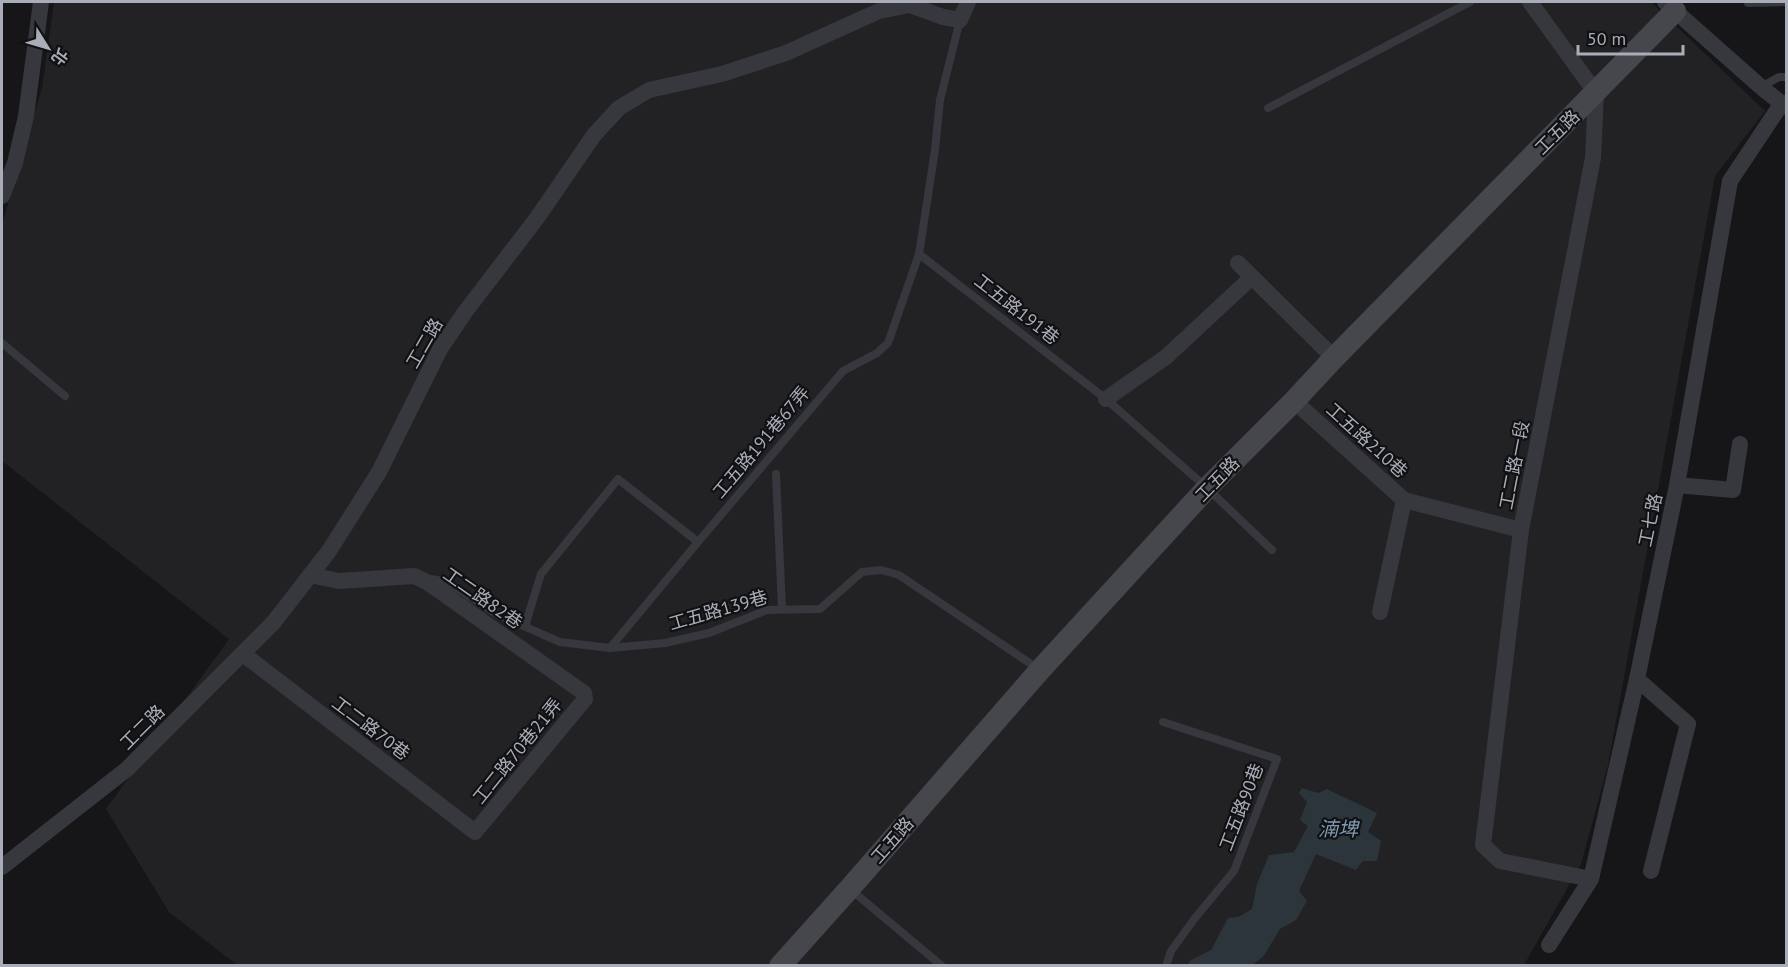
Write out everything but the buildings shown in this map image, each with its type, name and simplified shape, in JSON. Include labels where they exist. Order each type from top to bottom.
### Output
[{"type":"street","points":[[2,196],[15,163],[26,116],[41,2]]},
{"type":"street","points":[[960,20],[968,2]]},
{"type":"street","points":[[1530,2],[1596,93]]},
{"type":"street","name":"工二路","points":[[2,867],[127,769],[273,623],[329,550],[379,472],[440,349],[465,312],[537,218],[594,135],[619,108],[649,90],[722,74],[786,53],[879,11],[910,5],[943,17],[960,20]]},
{"type":"street","points":[[1670,6],[1784,105]]},
{"type":"street","name":"工五路","points":[[780,966],[1040,670],[1207,488],[1596,93],[1670,6]]},
{"type":"street","name":"工二路一段","points":[[1591,879],[1500,861],[1483,845],[1521,530],[1593,158],[1596,93]]},
{"type":"street","name":"工七路","points":[[1549,945],[1591,879],[1637,680],[1677,485],[1730,181],[1784,105]]},
{"type":"street","points":[[1238,263],[1334,358]]},
{"type":"street","points":[[1106,399],[1166,357],[1252,276]]},
{"type":"street","name":"工五路210巷","points":[[1294,401],[1404,500],[1521,530]]},
{"type":"street","points":[[1677,485],[1733,490],[1740,444]]},
{"type":"street","points":[[1380,612],[1404,500]]},
{"type":"street","name":"工二路82巷","points":[[310,575],[339,581],[414,576],[427,582],[584,693]]},
{"type":"street","name":"工二路70巷","points":[[243,654],[475,832]]},
{"type":"street","points":[[1637,680],[1688,724],[1651,871]]},
{"type":"street","name":"工二路70巷21弄","points":[[475,832],[585,699],[584,693]]},
{"type":"lane","points":[[1268,108],[1470,2]]},
{"type":"lane","points":[[1748,3],[1786,2]]},
{"type":"lane","points":[[919,254],[935,150],[940,100],[960,20]]},
{"type":"lane","points":[[1761,87],[1779,77],[1786,77]]},
{"type":"lane","name":"工五路191巷","points":[[919,254],[1106,399],[1207,488],[1272,550]]},
{"type":"lane","name":"工五路191巷67弄","points":[[610,648],[843,371],[877,353],[888,343],[919,254]]},
{"type":"lane","points":[[2,343],[65,396]]},
{"type":"lane","points":[[776,474],[782,609]]},
{"type":"lane","points":[[525,626],[541,574],[618,479],[698,542]]},
{"type":"lane","name":"工五路139巷","points":[[414,576],[447,582],[496,614],[560,642],[610,648],[665,643],[709,633],[767,610],[820,609],[862,572],[880,570],[899,575],[1040,670]]},
{"type":"lane","name":"工五路90巷","points":[[1163,722],[1277,759],[1234,871],[1171,951],[1166,966]]},
{"type":"lane","points":[[850,888],[942,966]]},
{"type":"shaded area","points":[[54,2],[1651,2],[1765,111],[1715,176],[1608,765],[1581,864],[1524,965],[237,965],[169,912],[106,809],[229,639],[2,461],[2,224],[42,88]]},
{"type":"water","name":"湳埤","points":[[1302,788],[1318,793],[1327,789],[1377,813],[1368,832],[1381,841],[1377,861],[1363,861],[1356,870],[1316,854],[1299,891],[1307,901],[1296,920],[1280,929],[1263,957],[1252,965],[1187,965],[1191,960],[1211,950],[1228,918],[1238,917],[1252,909],[1257,884],[1269,855],[1294,852],[1308,826],[1300,820],[1307,802],[1299,793]]}]
